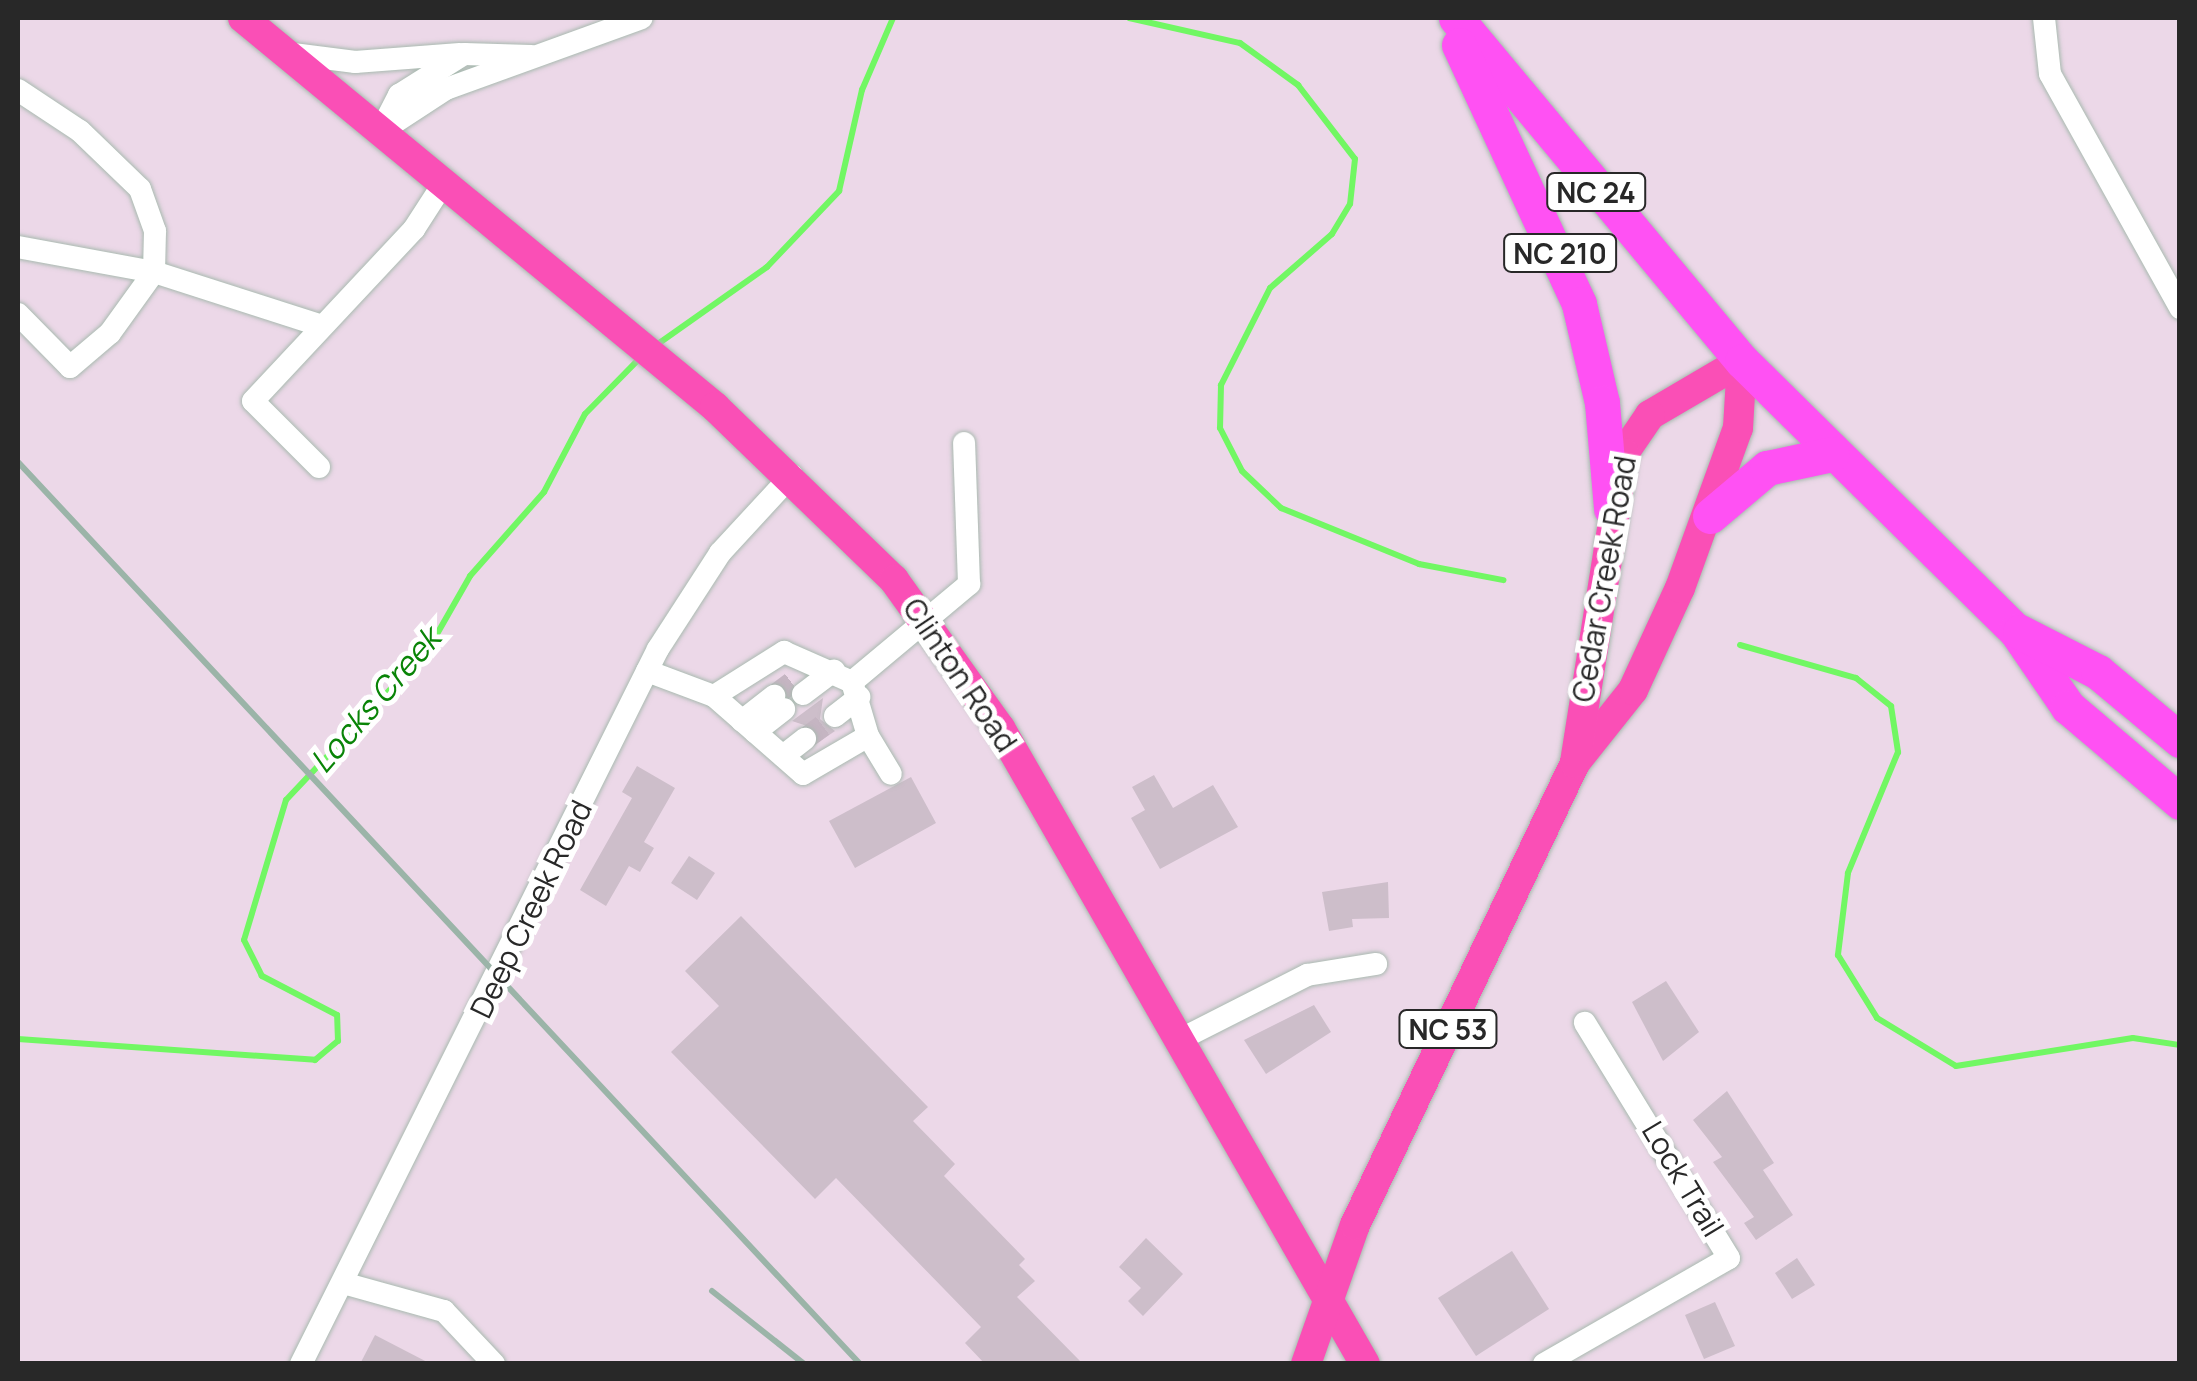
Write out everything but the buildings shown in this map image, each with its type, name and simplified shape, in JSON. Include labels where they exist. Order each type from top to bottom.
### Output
[{"type":"highway","name":"NC 210","points":[[1445,18],[1579,304],[1602,403],[1610,509]]},
{"type":"highway","name":"NC 24","points":[[1456,18],[1742,361],[1832,454],[2016,630],[2068,706],[2180,802]]},
{"type":"highway","points":[[1710,516],[1767,468],[1832,454]]},
{"type":"highway","name":"NC 24","points":[[2016,630],[2098,672],[2180,740]]},
{"type":"main road","name":"Clinton Road","points":[[243,18],[792,475],[925,619],[1000,728],[1364,1364]]},
{"type":"main road","name":"Cedar Creek Road","points":[[1306,1364],[1326,1297],[1574,763],[1632,690],[1710,516],[1738,428],[1742,361],[1702,376],[1639,426],[1610,509],[1574,763]]},
{"type":"street","points":[[380,132],[446,89],[642,18]]},
{"type":"street","points":[[2044,18],[2050,74],[2180,308]]},
{"type":"street","points":[[286,52],[355,62],[464,54],[531,56]]},
{"type":"street","points":[[380,132],[399,95],[464,54]]},
{"type":"street","points":[[18,92],[80,130],[140,189],[155,231],[154,272],[110,333],[70,367],[18,314]]},
{"type":"street","points":[[319,466],[253,402],[319,324],[414,229],[443,184]]},
{"type":"street","points":[[18,247],[154,272],[319,324]]},
{"type":"street","points":[[799,688],[841,678],[969,584],[964,444]]},
{"type":"street","name":"Deep Creek Road","points":[[301,1364],[647,671],[720,552],[792,475]]},
{"type":"street","points":[[714,696],[784,652],[841,678],[891,774]]},
{"type":"street","points":[[647,671],[714,696],[803,774],[868,736]]},
{"type":"street","points":[[836,716],[841,678]]},
{"type":"street","points":[[748,726],[779,703]]},
{"type":"street","points":[[783,756],[805,739]]},
{"type":"street","points":[[1179,1040],[1307,975],[1376,964]]},
{"type":"street","name":"Lock Trail","points":[[1544,1364],[1730,1258],[1585,1022]]},
{"type":"street","points":[[343,1283],[444,1311],[494,1364]]},
{"type":"waterway","name":"Locks Creek","points":[[655,346],[767,267],[839,191],[862,90],[893,18]]},
{"type":"waterway","name":"Locks Creek","points":[[1129,18],[1240,43],[1298,85],[1355,159],[1350,204],[1332,234],[1270,288],[1221,385],[1220,428],[1242,471],[1281,508],[1419,564],[1503,580]]},
{"type":"waterway","name":"Locks Creek","points":[[18,1039],[315,1060],[338,1041],[337,1015],[262,976],[244,940],[286,800],[429,648],[470,576],[544,492],[585,414],[641,357]]},
{"type":"waterway","name":"Locks Creek","points":[[1740,645],[1856,678],[1891,706],[1898,752],[1848,873],[1838,955],[1877,1018],[1956,1066],[2133,1038],[2180,1045]]},
{"type":"tunnel","points":[[774,696],[794,681]]},
{"type":"tunnel","points":[[805,739],[835,716]]},
{"type":"railway","points":[[18,462],[860,1364]]},
{"type":"railway","points":[[712,1291],[804,1364]]}]
